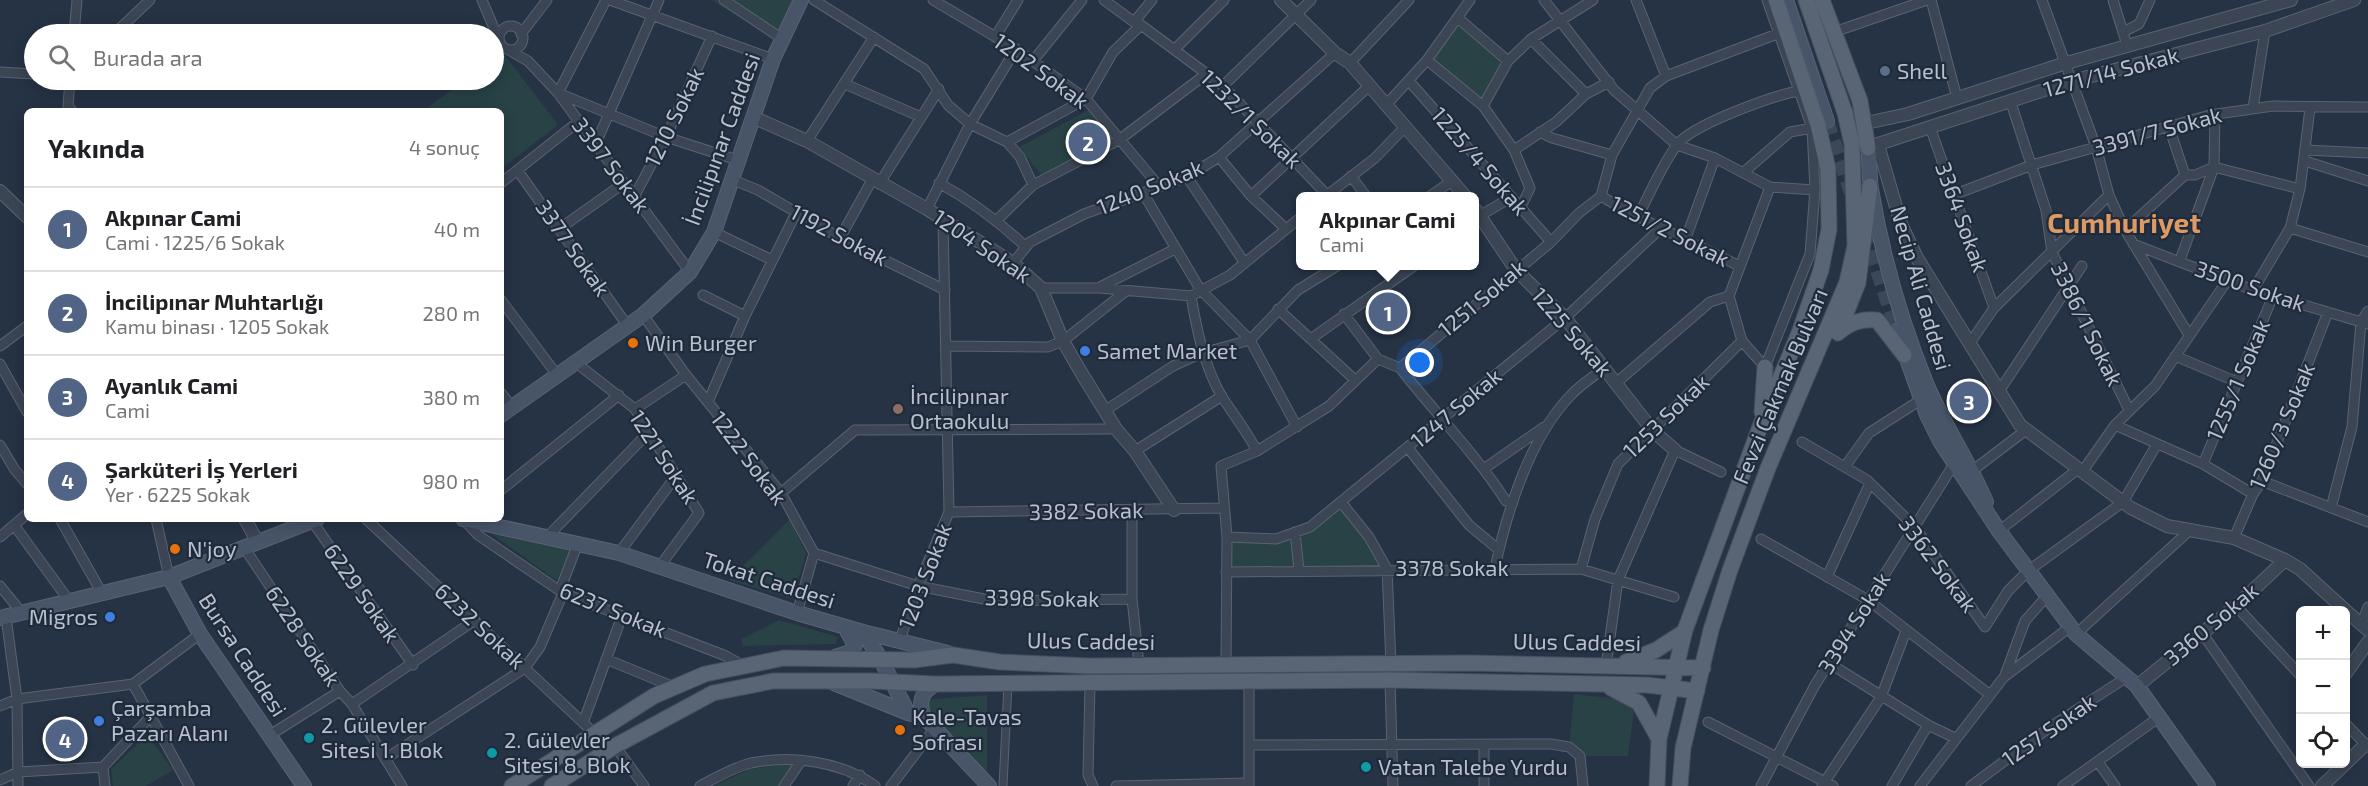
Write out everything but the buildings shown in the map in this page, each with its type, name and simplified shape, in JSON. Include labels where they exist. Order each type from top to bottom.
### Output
[{"type":"main road","name":"İncilipınar Caddesi","points":[[507,411],[643,315],[690,272],[714,232],[755,118],[773,59],[801,0]]},
{"type":"main road","name":"Fevzi Çakmak Bulvarı","points":[[1658,786],[1659,739],[1684,632],[1821,270],[1829,229],[1828,169],[1818,125],[1776,0]]},
{"type":"main road","points":[[1786,0],[1827,121]]},
{"type":"main road","name":"Fevzi Çakmak Bulvarı","points":[[1680,786],[1683,748],[1711,630],[1730,570],[1768,468],[1847,282],[1855,246],[1852,144],[1845,113],[1806,0]]},
{"type":"main road","points":[[1821,0],[1873,146]]},
{"type":"main road","name":"Necip Ali Caddesi","points":[[1873,146],[1870,186],[1886,258],[1905,326],[1927,385],[1967,474],[1999,531],[2073,631],[2132,681],[2208,786]]},
{"type":"main road","points":[[1838,333],[1858,283],[1870,186]]},
{"type":"main road","points":[[1814,363],[1849,323],[1865,319],[1877,320],[1904,355]]},
{"type":"main road","name":"Necip Ali Caddesi","points":[[1897,332],[1927,415],[1954,464],[1967,474]]},
{"type":"main road","points":[[1761,424],[1765,367]]},
{"type":"main road","points":[[3,617],[103,595],[169,577],[305,522]]},
{"type":"main road","name":"Tokat Caddesi","points":[[479,522],[619,553],[797,613],[899,643],[953,654]]},
{"type":"main road","name":"Bursa Caddesi","points":[[169,577],[200,634],[304,786]]},
{"type":"main road","points":[[832,658],[847,654],[854,649],[854,641],[845,627]]},
{"type":"main road","points":[[863,632],[880,658],[908,713]]},
{"type":"main road","points":[[1609,666],[1656,650],[1684,632]]},
{"type":"main road","name":"Ulus Caddesi","points":[[512,786],[588,728],[654,696],[705,674],[784,658],[914,660],[953,654],[1000,662],[1090,666],[1470,663],[1675,666],[1703,669]]},
{"type":"main road","points":[[826,680],[908,713],[924,717],[989,786]]},
{"type":"main road","name":"Ulus Caddesi","points":[[552,786],[615,746],[713,693],[773,681],[1090,684],[1390,680],[1670,687],[1697,691]]},
{"type":"main road","points":[[924,717],[920,700],[924,692],[936,684]]},
{"type":"main road","points":[[1608,686],[1639,703],[1659,739]]},
{"type":"street","points":[[75,24],[76,0]]},
{"type":"street","points":[[125,24],[150,0]]},
{"type":"street","points":[[504,47],[518,47],[522,37],[547,0]]},
{"type":"street","points":[[740,161],[666,137],[558,93],[608,0],[773,59]]},
{"type":"street","points":[[596,143],[659,0]]},
{"type":"street","points":[[724,0],[781,38]]},
{"type":"street","points":[[814,0],[924,69],[948,105],[970,124],[1007,142],[1020,158],[1033,185]]},
{"type":"street","name":"1202 Sokak","points":[[933,0],[1016,49],[1086,99],[1158,185]]},
{"type":"street","points":[[995,37],[1018,0]]},
{"type":"street","points":[[1033,61],[1082,0]]},
{"type":"street","name":"1232/1 Sokak","points":[[1104,0],[1223,86],[1294,158],[1324,192]]},
{"type":"street","points":[[1007,142],[1086,99],[1113,52],[1138,24],[1152,0]]},
{"type":"street","points":[[1175,50],[1224,0]]},
{"type":"street","points":[[1281,0],[1335,53],[1350,63],[1368,87],[1387,104],[1462,192]]},
{"type":"street","points":[[1223,86],[1311,0]]},
{"type":"street","points":[[1350,63],[1408,0]]},
{"type":"street","points":[[1387,104],[1427,60],[1470,0]]},
{"type":"street","points":[[1544,0],[1614,90],[1677,145],[1714,158],[1770,187],[1815,190]]},
{"type":"street","points":[[1483,106],[1508,61],[1531,39],[1562,22],[1593,0]]},
{"type":"street","points":[[1636,0],[1666,76]]},
{"type":"street","points":[[1765,367],[1810,254],[1815,190],[1812,128],[1777,34],[1767,0]]},
{"type":"street","points":[[1834,32],[1929,0],[1957,98]]},
{"type":"street","name":"3500 Sokak","points":[[2042,0],[2063,64],[2072,81],[2096,147],[2109,195],[2125,230],[2189,335]]},
{"type":"street","points":[[2113,0],[2127,45]]},
{"type":"street","points":[[2122,32],[2139,24],[2150,0]]},
{"type":"street","points":[[1866,123],[1908,114],[2063,64],[2291,0]]},
{"type":"street","name":"1271/14 Sokak","points":[[1873,146],[2072,81],[2265,31],[2354,0]]},
{"type":"street","points":[[483,5],[504,24]]},
{"type":"street","points":[[483,5],[492,24]]},
{"type":"street","points":[[1458,18],[1508,61]]},
{"type":"street","points":[[504,30],[531,23]]},
{"type":"street","points":[[504,24],[516,28],[522,37],[528,61]]},
{"type":"street","points":[[2253,108],[2265,31]]},
{"type":"street","points":[[1601,196],[1612,155],[1650,88],[1666,76],[1777,34]]},
{"type":"street","name":"1210 Sokak","points":[[634,197],[666,137],[712,36]]},
{"type":"street","points":[[807,141],[874,37]]},
{"type":"street","points":[[1531,39],[1586,94]]},
{"type":"street","points":[[504,47],[528,61]]},
{"type":"street","points":[[927,209],[970,124],[1016,49]]},
{"type":"street","name":"1240 Sokak","points":[[1013,263],[1025,246],[1083,214],[1143,193],[1158,185],[1187,177],[1219,157],[1335,53]]},
{"type":"street","points":[[1427,60],[1483,106],[1514,150],[1530,188],[1520,209]]},
{"type":"street","name":"3397 Sokak","points":[[528,61],[558,93],[690,272]]},
{"type":"street","points":[[0,72],[24,73]]},
{"type":"street","points":[[997,220],[1033,185],[1119,140],[1206,74]]},
{"type":"street","name":"1225/4 Sokak","points":[[1410,81],[1479,158],[1510,198],[1551,242]]},
{"type":"street","points":[[1514,150],[1556,122],[1586,94],[1610,82]]},
{"type":"street","points":[[845,84],[921,117]]},
{"type":"street","points":[[1251,196],[1368,87]]},
{"type":"street","points":[[840,238],[939,89]]},
{"type":"street","points":[[69,90],[70,108]]},
{"type":"street","points":[[1637,218],[1677,145],[1688,133],[1779,95],[1798,91]]},
{"type":"street","name":"3386/1 Sokak","points":[[2010,100],[2046,210],[2052,252],[2128,410]]},
{"type":"street","name":"3391/7 Sokak","points":[[1953,195],[2032,165],[2215,114],[2253,108],[2368,106]]},
{"type":"street","points":[[2253,290],[2290,228],[2305,160],[2310,108]]},
{"type":"street","points":[[2180,260],[2214,167],[2215,114]]},
{"type":"street","name":"1204 Sokak","points":[[755,118],[807,141],[927,209],[1013,263],[1041,288],[1064,340],[1116,429],[1135,451],[1174,510]]},
{"type":"street","points":[[504,181],[579,122]]},
{"type":"street","points":[[1332,192],[1375,158],[1406,126]]},
{"type":"street","name":"3364 Sokak","points":[[1930,126],[1994,308]]},
{"type":"street","points":[[2169,127],[2185,175]]},
{"type":"street","points":[[1744,172],[1790,132],[1812,128]]},
{"type":"street","points":[[1540,132],[1552,138],[1612,155]]},
{"type":"street","points":[[1873,146],[1905,233],[1917,258],[1998,393],[2026,430],[2123,502],[2167,526],[2188,532],[2234,538],[2285,560],[2300,569],[2340,606]]},
{"type":"street","points":[[2306,150],[2368,153]]},
{"type":"street","points":[[1219,157],[1251,196],[1286,229]]},
{"type":"street","points":[[1686,238],[1714,158]]},
{"type":"street","points":[[2305,160],[2368,181]]},
{"type":"street","points":[[2125,230],[2185,175],[2195,175],[2214,167],[2300,189]]},
{"type":"street","name":"3377 Sokak","points":[[518,171],[627,325]]},
{"type":"street","points":[[1351,176],[1363,192]]},
{"type":"street","points":[[1187,177],[1244,262]]},
{"type":"street","name":"1192 Sokak","points":[[733,180],[758,190],[840,238],[945,290]]},
{"type":"street","points":[[1436,192],[1452,181]]},
{"type":"street","points":[[559,229],[624,183]]},
{"type":"street","name":"1204 Sokak","points":[[939,183],[968,199],[997,220],[1025,246]]},
{"type":"street","points":[[1616,383],[1710,302],[1729,296],[1770,187]]},
{"type":"street","points":[[0,191],[24,214]]},
{"type":"street","points":[[1143,193],[1200,289],[1250,340],[1297,427]]},
{"type":"street","points":[[1970,343],[1994,308],[2109,195]]},
{"type":"street","name":"1251/2 Sokak","points":[[1601,196],[1637,218],[1686,238],[1739,266]]},
{"type":"street","name":"1251 Sokak","points":[[1400,368],[1551,242],[1579,213],[1601,196]]},
{"type":"street","points":[[1479,213],[1510,198]]},
{"type":"street","points":[[708,402],[745,316],[796,213]]},
{"type":"street","name":"1225 Sokak","points":[[1479,218],[1516,270],[1565,318],[1653,431],[1675,450]]},
{"type":"street","name":"1203 Sokak","points":[[899,643],[918,586],[949,512],[948,346],[943,221]]},
{"type":"street","points":[[1041,288],[1099,288],[1191,296],[1200,289],[1230,275],[1296,221]]},
{"type":"street","name":"1247 Sokak","points":[[1227,537],[1275,539],[1310,527],[1565,318],[1661,228]]},
{"type":"street","points":[[2290,228],[2368,252]]},
{"type":"street","points":[[714,232],[772,260]]},
{"type":"street","name":"3500 Sokak","points":[[2133,244],[2180,260],[2253,290],[2365,323]]},
{"type":"street","points":[[1099,288],[1175,249]]},
{"type":"street","points":[[1998,393],[2082,266]]},
{"type":"street","points":[[1106,410],[1173,366],[1202,353],[1250,340],[1298,291],[1331,270]]},
{"type":"street","points":[[1312,338],[1408,270]]},
{"type":"street","points":[[1999,531],[2080,470],[2128,410],[2144,399],[2227,281]]},
{"type":"street","points":[[948,346],[1048,347],[1064,340],[1126,291]]},
{"type":"street","points":[[703,295],[745,316]]},
{"type":"street","points":[[1191,296],[1202,353],[1222,396],[1238,416],[1257,451]]},
{"type":"street","name":"1251/2 Sokak","points":[[1729,296],[1742,340],[1765,367]]},
{"type":"street","name":"1255/1 Sokak","points":[[2203,464],[2273,296]]},
{"type":"street","points":[[504,304],[557,375]]},
{"type":"street","points":[[1278,309],[1354,379]]},
{"type":"street","points":[[2331,508],[2352,427],[2368,311]]},
{"type":"street","name":"1260/3 Sokak","points":[[2234,538],[2253,494],[2262,481],[2328,312]]},
{"type":"street","points":[[1344,314],[1378,359],[1400,368],[1441,420],[1485,468],[1506,501],[1513,502]]},
{"type":"street","name":"1222 Sokak","points":[[643,315],[686,375],[781,493],[814,553]]},
{"type":"street","points":[[0,346],[24,329]]},
{"type":"street","name":"1253 Sokak","points":[[1581,569],[1595,519],[1618,464],[1742,340]]},
{"type":"street","points":[[2175,356],[2237,382]]},
{"type":"street","points":[[1226,665],[1227,537],[1221,466],[1257,451],[1329,406],[1354,379],[1378,359]]},
{"type":"street","name":"1221 Sokak","points":[[575,362],[635,409],[699,513],[660,566]]},
{"type":"street","points":[[0,364],[24,407]]},
{"type":"street","points":[[1495,568],[1513,502],[1543,433],[1571,395],[1603,369]]},
{"type":"street","points":[[635,409],[686,375]]},
{"type":"street","points":[[504,488],[619,395]]},
{"type":"street","points":[[1135,451],[1222,396]]},
{"type":"street","points":[[1846,465],[1869,433],[1922,399]]},
{"type":"street","points":[[1485,468],[1550,423]]},
{"type":"street","points":[[2115,425],[2203,464],[2253,494]]},
{"type":"street","points":[[781,493],[855,430],[1116,429]]},
{"type":"street","points":[[1967,474],[2026,430]]},
{"type":"street","points":[[548,536],[648,433]]},
{"type":"street","name":"3362 Sokak","points":[[1802,442],[1846,465],[1870,483],[1914,526],[1985,627],[2008,591],[2028,571]]},
{"type":"street","points":[[2028,571],[2123,502],[2157,444]]},
{"type":"street","points":[[0,446],[24,480]]},
{"type":"street","points":[[1408,448],[1468,525],[1499,550]]},
{"type":"street","points":[[1609,666],[1618,580],[1675,450],[1721,472]]},
{"type":"street","name":"3394 Sokak","points":[[1761,786],[1829,663],[1954,464]]},
{"type":"street","points":[[619,553],[676,476]]},
{"type":"street","points":[[2262,481],[2368,522]]},
{"type":"street","points":[[1827,577],[1870,483]]},
{"type":"street","points":[[1341,502],[1369,537],[1387,568],[1391,664]]},
{"type":"street","name":"3382 Sokak","points":[[949,512],[1223,508]]},
{"type":"street","points":[[1132,511],[1132,599],[1138,664]]},
{"type":"street","points":[[0,537],[24,516]]},
{"type":"street","points":[[62,522],[103,595]]},
{"type":"street","points":[[157,522],[169,577]]},
{"type":"street","points":[[247,522],[257,541]]},
{"type":"street","name":"6229 Sokak","points":[[309,522],[412,665]]},
{"type":"street","name":"6232 Sokak","points":[[369,522],[588,728]]},
{"type":"street","name":"6237 Sokak","points":[[467,522],[478,535],[563,593],[742,665]]},
{"type":"street","points":[[14,525],[70,602]]},
{"type":"street","points":[[1295,532],[1299,570]]},
{"type":"street","points":[[1920,786],[2004,677],[2073,631],[2188,532]]},
{"type":"street","points":[[1761,539],[1868,600],[1989,694]]},
{"type":"street","points":[[385,759],[525,668],[540,647],[563,593],[562,585],[578,543]]},
{"type":"street","name":"6228 Sokak","points":[[243,546],[340,691],[352,704],[402,786]]},
{"type":"street","points":[[797,613],[814,553]]},
{"type":"street","name":"3398 Sokak","points":[[814,553],[918,586],[994,601],[1132,599]]},
{"type":"street","name":"3360 Sokak","points":[[2132,681],[2202,633],[2236,606],[2285,560]]},
{"type":"street","name":"3378 Sokak","points":[[1226,572],[1387,568],[1581,569],[1674,597]]},
{"type":"street","points":[[0,586],[22,613]]},
{"type":"street","points":[[2004,677],[2025,621],[2047,596]]},
{"type":"street","points":[[2236,606],[2296,670]]},
{"type":"street","points":[[2365,627],[2368,607]]},
{"type":"street","points":[[2350,615],[2365,627]]},
{"type":"street","points":[[588,728],[606,659],[622,616]]},
{"type":"street","points":[[3,617],[17,699],[18,786]]},
{"type":"street","points":[[352,704],[475,620]]},
{"type":"street","points":[[1708,722],[1827,785],[1881,697],[1906,631]]},
{"type":"street","points":[[2202,633],[2309,786]]},
{"type":"street","points":[[0,706],[17,699],[133,684],[200,634]]},
{"type":"street","points":[[2350,667],[2368,642]]},
{"type":"street","points":[[606,659],[674,687]]},
{"type":"street","points":[[1829,663],[1928,725],[1955,738]]},
{"type":"street","points":[[1390,680],[1393,786]]},
{"type":"street","points":[[1116,786],[1249,784],[1251,745],[1249,681]]},
{"type":"street","name":"1257 Sokak","points":[[1971,786],[2050,727],[2132,681]]},
{"type":"street","points":[[133,684],[189,786]]},
{"type":"street","points":[[1003,786],[1008,684]]},
{"type":"street","points":[[1090,684],[1088,776],[1093,786]]},
{"type":"street","points":[[270,735],[340,691]]},
{"type":"street","points":[[0,780],[18,772],[103,767],[152,717]]},
{"type":"street","points":[[2063,786],[2158,718]]},
{"type":"street","points":[[1892,786],[1928,725]]},
{"type":"street","points":[[891,786],[935,728]]},
{"type":"street","points":[[2322,786],[2367,746],[2350,728]]},
{"type":"street","points":[[1251,745],[1551,744],[1569,747],[1580,756],[1582,786]]},
{"type":"street","points":[[1484,745],[1484,786]]},
{"type":"street","points":[[615,746],[644,786]]},
{"type":"street","points":[[784,786],[801,761]]},
{"type":"street","points":[[700,786],[749,763],[801,761],[826,763],[860,776],[875,786]]},
{"type":"street","points":[[2098,762],[2115,786]]},
{"type":"street","points":[[103,767],[105,786]]},
{"type":"street","points":[[853,786],[860,776]]},
{"type":"green space","points":[[711,0],[794,0],[774,38]]},
{"type":"green space","points":[[1458,18],[1508,61],[1483,106],[1427,60]]},
{"type":"green space","points":[[504,54],[558,125],[504,167],[504,108],[427,108],[451,90],[504,90]]},
{"type":"green space","points":[[1089,110],[1113,139],[1041,175],[1019,147]]},
{"type":"green space","points":[[1341,502],[1387,569],[1226,572],[1227,537],[1263,538],[1288,534],[1312,523]]},
{"type":"green space","points":[[790,519],[806,554],[792,599],[729,580]]},
{"type":"green space","points":[[492,534],[536,539],[573,548],[557,581]]},
{"type":"green space","points":[[779,620],[838,637],[836,644],[743,646],[741,639]]},
{"type":"green space","points":[[1574,694],[1635,701],[1628,756],[1580,756],[1569,747]]},
{"type":"green space","points":[[987,695],[987,780],[929,718],[925,700]]},
{"type":"green space","points":[[143,739],[151,740],[173,770],[146,786],[113,786],[111,769]]},
{"type":"green space","points":[[790,764],[790,773],[780,786],[713,786],[750,769]]},
{"type":"tunnel","points":[[1827,121],[1851,193]]},
{"type":"tunnel","points":[[1864,231],[1897,331]]},
{"type":"place","name":"Shell","points":[[1885,71]]},
{"type":"place","name":"İncilipınar Muhtarlığı","points":[[1088,142]]},
{"type":"place","name":"Akpınar Cami","points":[[1388,312]]},
{"type":"place","name":"Win Burger","points":[[633,343]]},
{"type":"place","name":"Samet Market","points":[[1085,351]]},
{"type":"place","name":"Ayanlık Cami","points":[[1969,401]]},
{"type":"place","name":"İncilipınar Ortaokulu","points":[[898,409]]},
{"type":"place","name":"N'joy","points":[[175,549]]},
{"type":"place","name":"Migros","points":[[110,617]]},
{"type":"place","name":"Çarşamba Pazarı Alanı","points":[[99,721]]},
{"type":"place","name":"Kale-Tavas Sofrası","points":[[900,730]]},
{"type":"place","name":"2. Gülevler Sitesi 1. Blok","points":[[309,738]]},
{"type":"place","name":"Şarküteri İş Yerleri","points":[[65,739]]},
{"type":"place","name":"2. Gülevler Sitesi 8. Blok","points":[[492,753]]},
{"type":"place","name":"Vatan Talebe Yurdu","points":[[1366,767]]},
{"type":"district","name":"Cumhuriyet","points":[[2124,223]]}]
